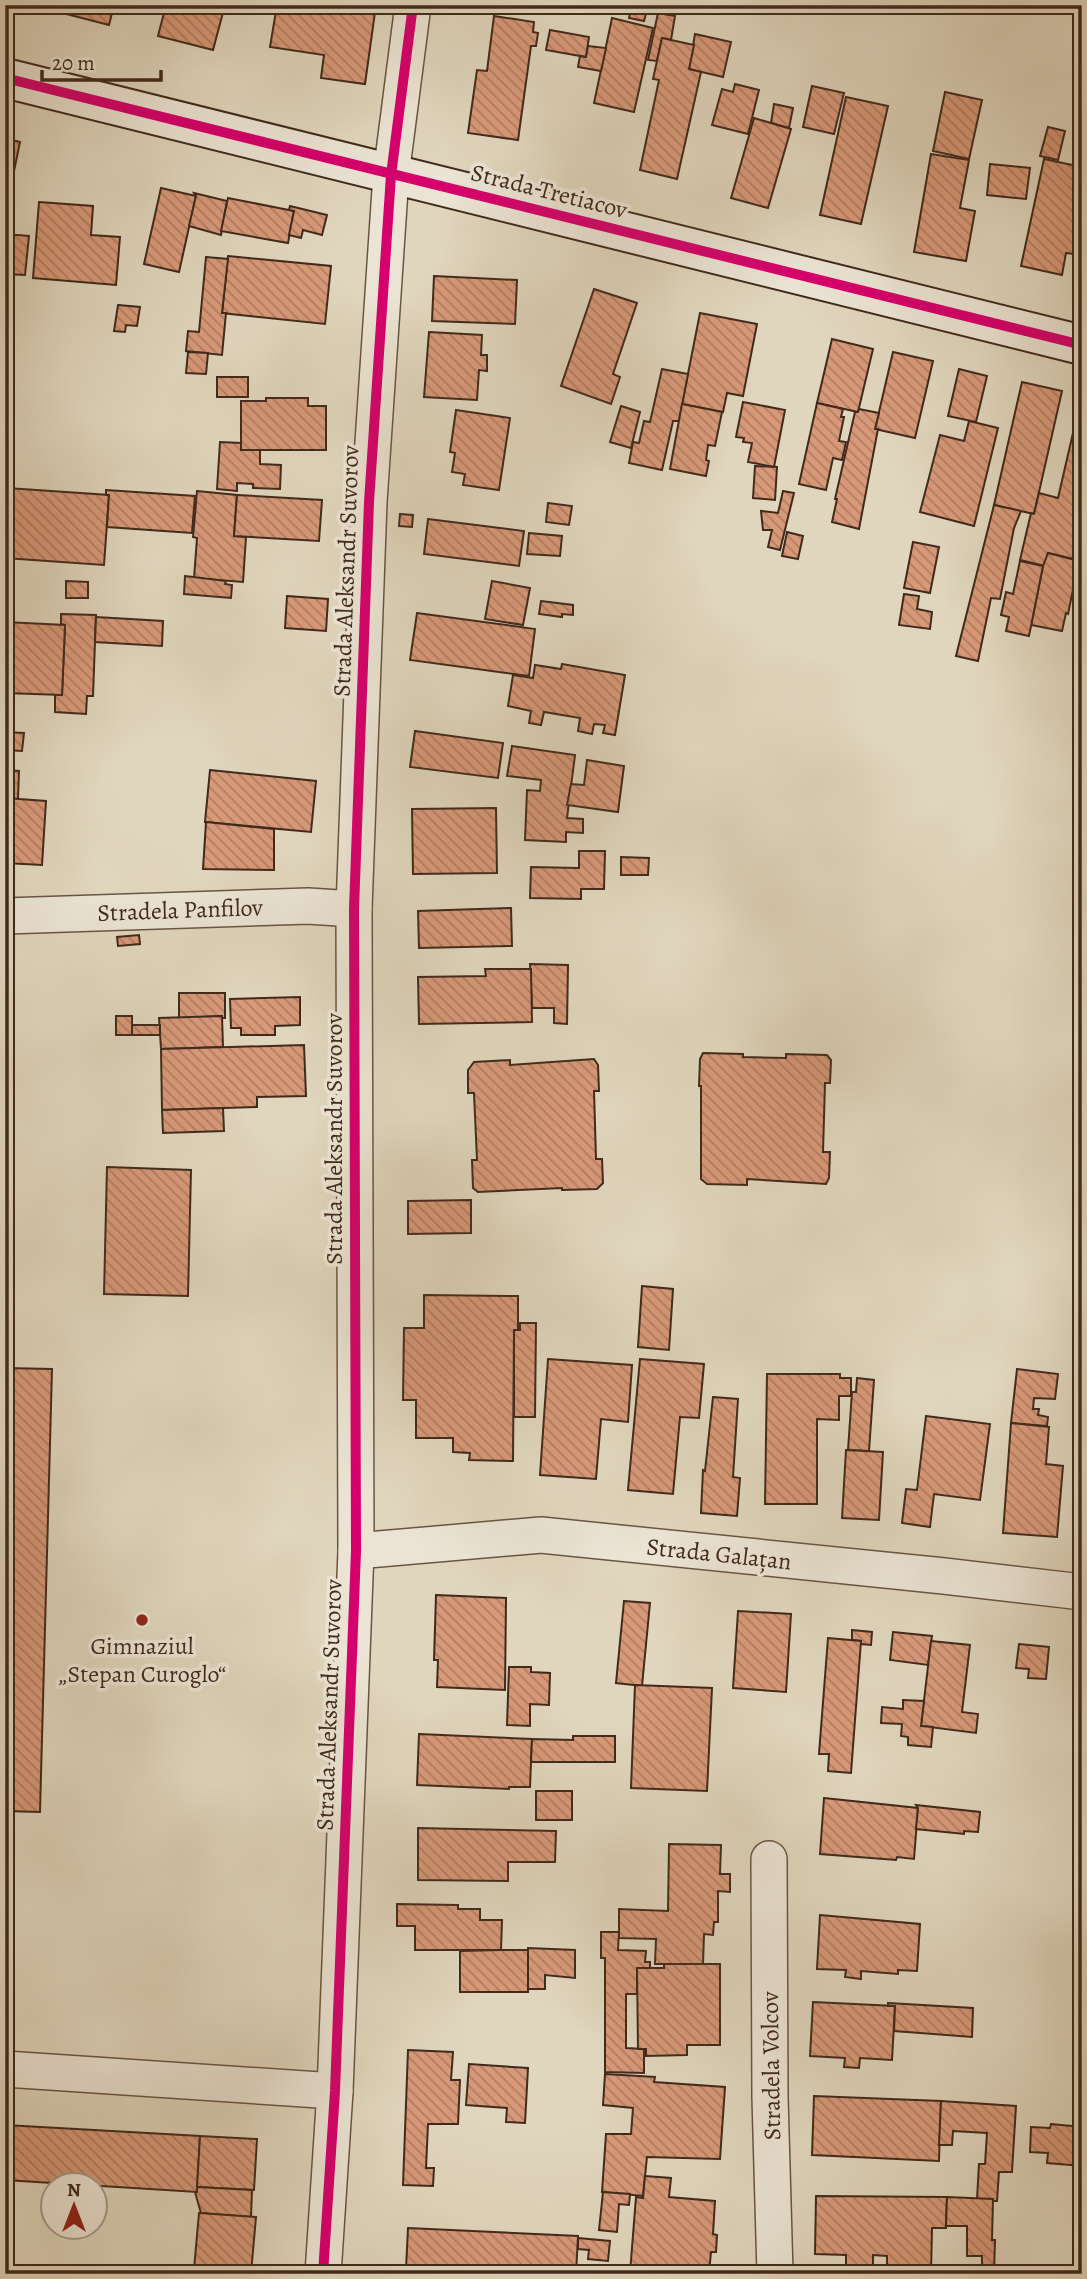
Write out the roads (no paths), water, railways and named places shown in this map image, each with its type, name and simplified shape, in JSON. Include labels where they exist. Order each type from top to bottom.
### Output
[{"type":"street","name":"Strada Aleksandr Suvorov","points":[[323,2274],[335,2091],[356,1550],[355,909],[369,502],[391,175],[413,5]]},
{"type":"street","name":"Strada Tretiacov","points":[[5,78],[1082,345]]},
{"type":"street","name":"Stradela Panfilov","points":[[5,916],[308,906],[355,909]]},
{"type":"street","name":"Strada Galațan","points":[[356,1550],[541,1535],[1082,1592]]},
{"type":"street","name":"Stradela Volcov","points":[[769,1859],[770,2097],[775,2274]]},
{"type":"street","points":[[5,2069],[335,2091]]},
{"type":"place","name":"Gimnaziul „Stepan Curoglo“","points":[[142,1620]]}]
